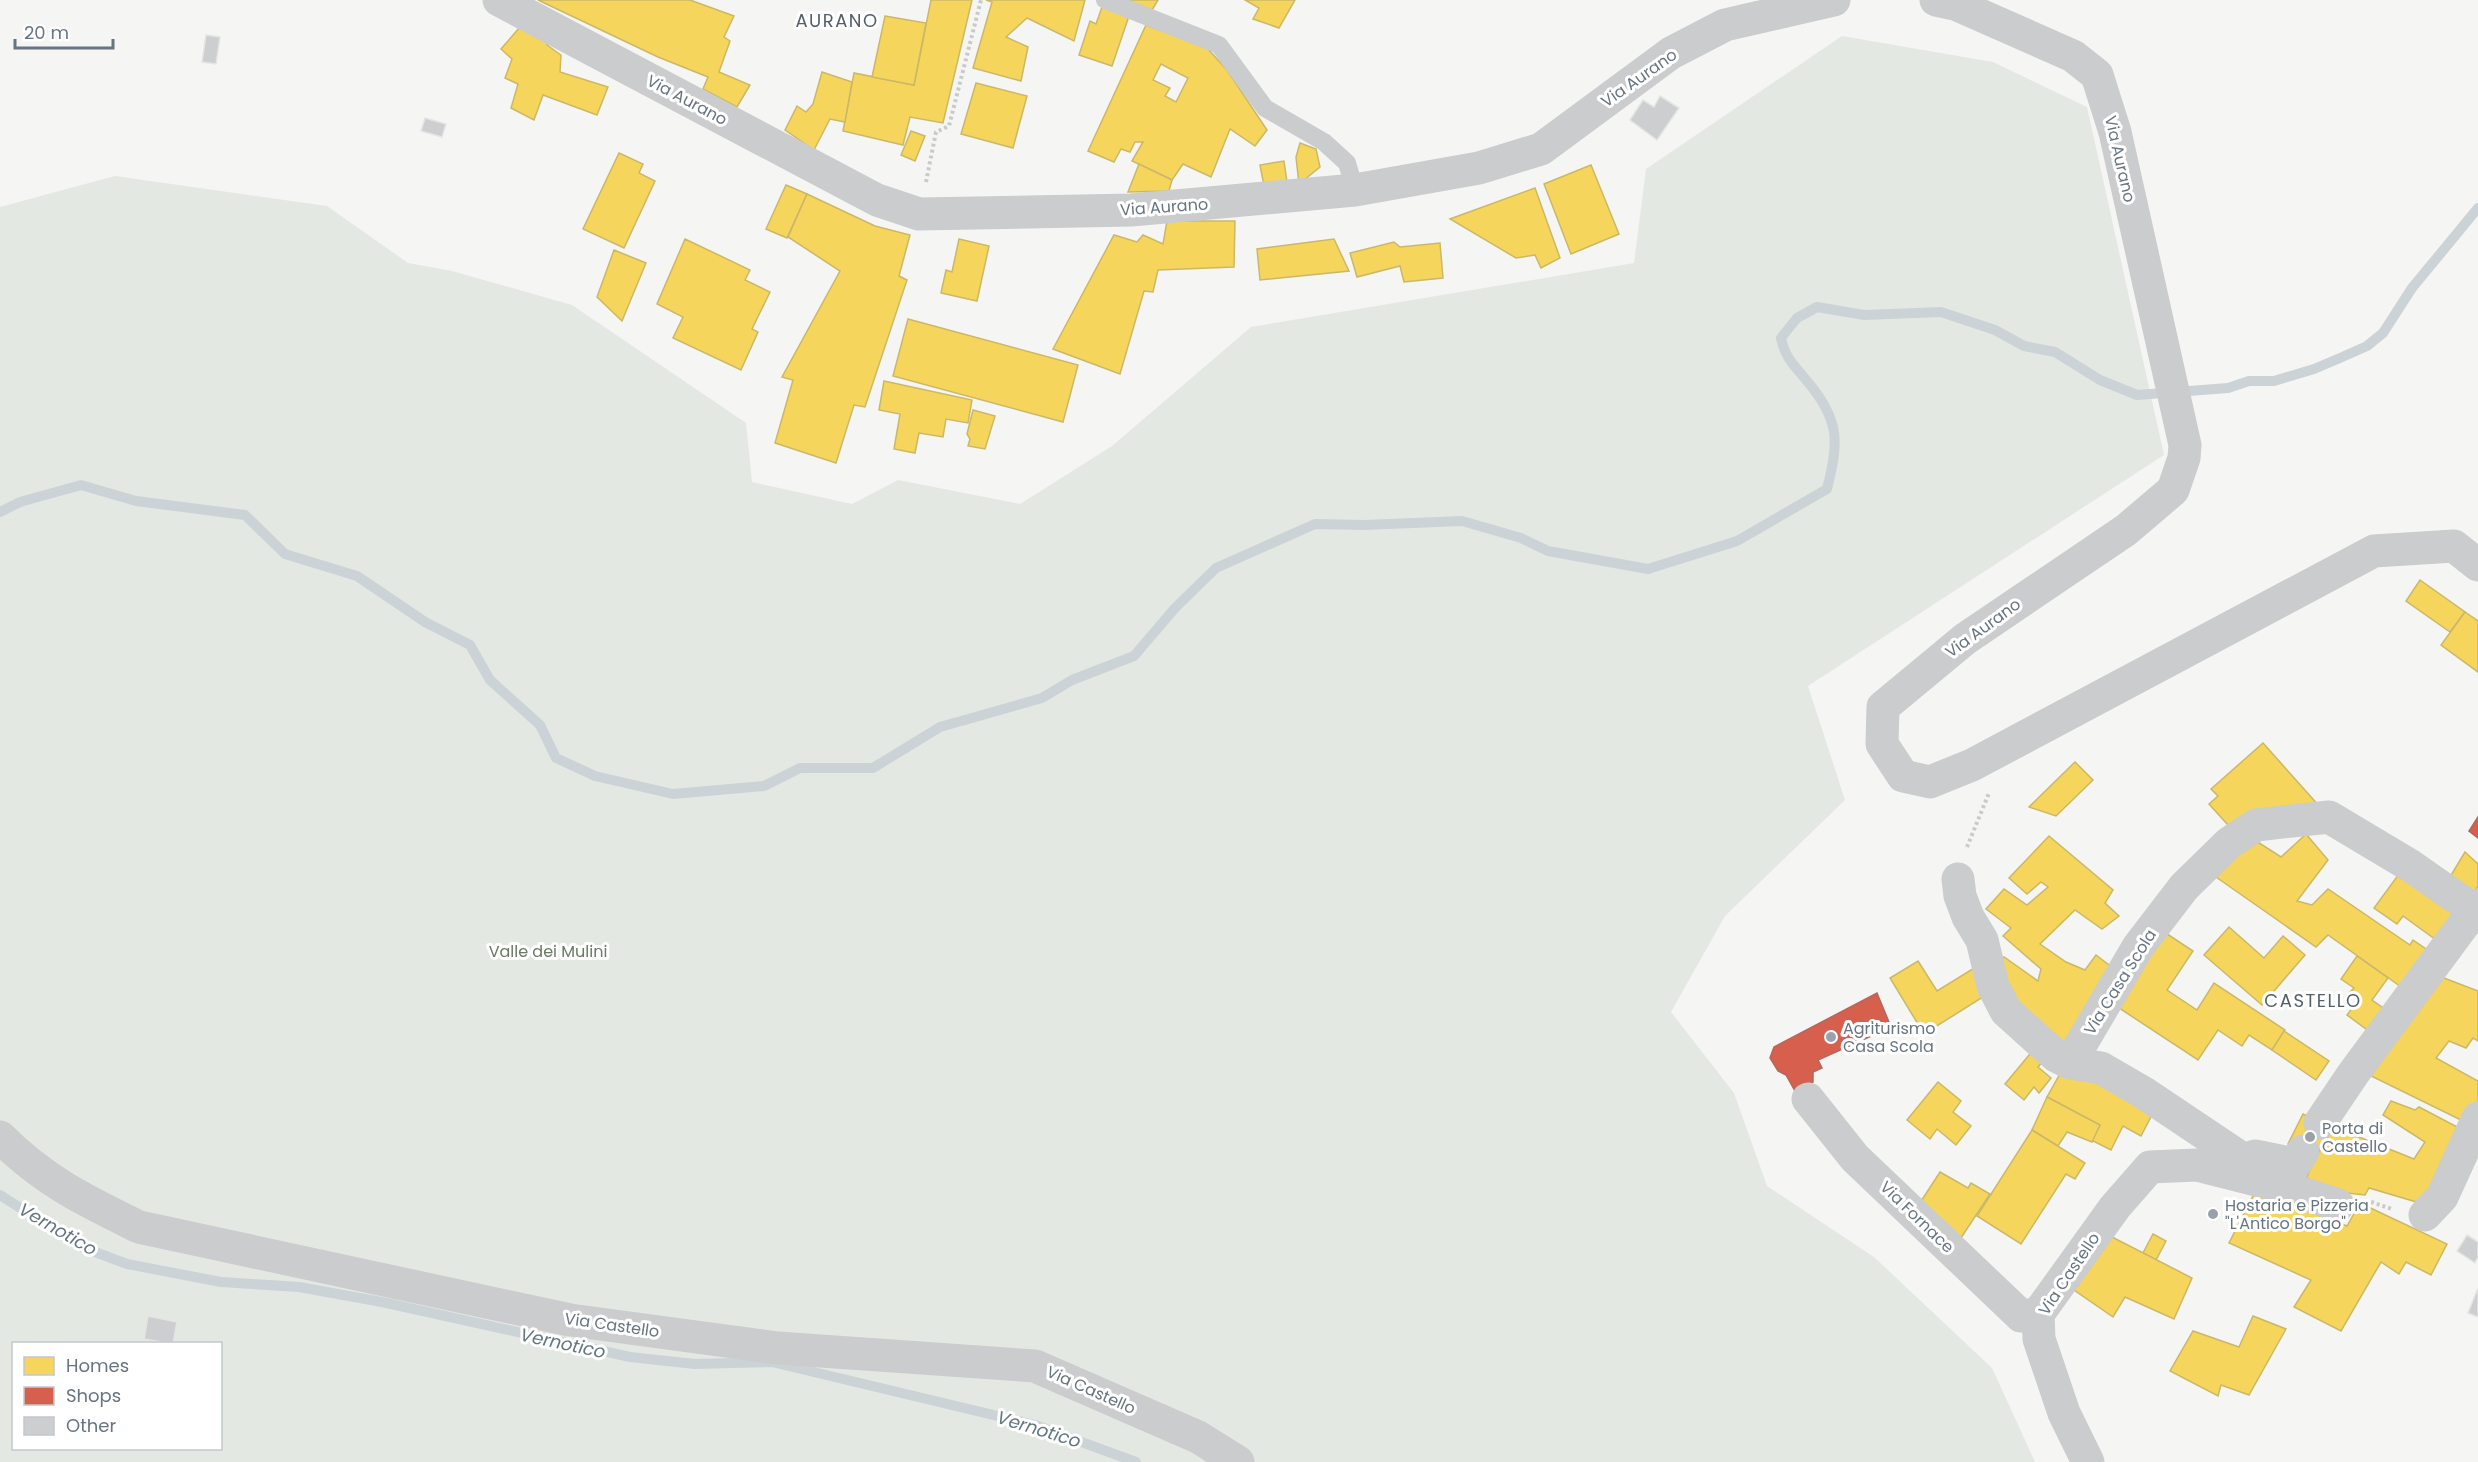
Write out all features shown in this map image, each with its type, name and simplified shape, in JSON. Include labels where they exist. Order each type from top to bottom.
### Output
[{"type":"street","name":"Via Aurano","points":[[499,0],[877,200],[919,214],[1131,210],[1355,190],[1479,168],[1541,149],[1671,53],[1725,25],[1834,0]]},
{"type":"street","name":"Via Aurano","points":[[1936,0],[1955,4],[2073,56],[2097,75],[2115,132],[2185,445],[2184,458],[2173,490],[2126,530],[1965,639],[1883,707],[1882,744],[1903,776],[1930,782],[1972,765],[2374,551],[2454,546],[2478,565]]},
{"type":"street","name":"Via Casa Scola","points":[[2070,1063],[2138,947],[2184,887],[2229,843],[2256,825],[2329,816],[2476,907]]},
{"type":"street","points":[[1958,879],[1960,896],[1968,917],[1982,940],[1993,986],[2006,1011],[2056,1056],[2070,1063],[2101,1068],[2144,1093],[2231,1165],[2280,1186],[2338,1205]]},
{"type":"street","points":[[2320,1123],[2476,907]]},
{"type":"street","name":"Via Fornace","points":[[1808,1099],[1855,1158],[2021,1316],[2038,1314]]},
{"type":"street","points":[[2426,1215],[2442,1197],[2478,1118]]},
{"type":"street","name":"Via Castello","points":[[0,1137],[26,1163],[74,1195],[139,1227],[570,1320],[778,1348],[1035,1366],[1198,1437],[1238,1462]]},
{"type":"street","points":[[2231,1165],[2255,1156],[2295,1164],[2303,1151]]},
{"type":"street","name":"Via Castello","points":[[2088,1462],[2064,1413],[2039,1339],[2038,1314],[2115,1206],[2150,1167],[2231,1165]]},
{"type":"lane","points":[[1105,0],[1158,23],[1219,45],[1265,108],[1324,142],[1347,163],[1355,190]]},
{"type":"path","points":[[919,214],[936,132],[949,126],[981,0]]},
{"type":"path","points":[[1958,879],[1960,862],[1990,792]]},
{"type":"path","points":[[2338,1205],[2361,1199],[2405,1212],[2426,1215]]},
{"type":"green space","name":"Valle dei Mulini","points":[[1842,36],[1993,62],[2087,107],[2164,455],[1808,686],[1845,800],[1725,916],[1671,1012],[1734,1093],[1767,1186],[1874,1257],[1992,1368],[2035,1462],[0,1462],[0,207],[115,176],[327,206],[408,263],[452,271],[572,305],[746,423],[752,482],[852,504],[898,480],[1020,504],[1112,446],[1251,327],[1634,263],[1646,169]]},
{"type":"building: Homes","points":[[538,0],[690,0],[734,16],[724,37],[730,41],[719,72],[750,85],[737,107],[703,89],[708,77],[658,57]]},
{"type":"building: Homes","points":[[931,0],[972,0],[943,123],[910,117],[903,145],[843,131],[854,73],[914,85]]},
{"type":"building: Homes","points":[[986,0],[1085,0],[1074,41],[1027,18],[1006,37],[1028,47],[1021,81],[973,68],[992,2]]},
{"type":"building: Homes","points":[[1129,0],[1158,0],[1149,15]]},
{"type":"building: Homes","points":[[1245,0],[1295,0],[1279,28],[1253,19],[1259,8]]},
{"type":"building: Homes","points":[[1102,7],[1129,16],[1112,66],[1079,55],[1090,21],[1096,24]]},
{"type":"building: Homes","points":[[885,16],[926,23],[914,85],[872,77]]},
{"type":"building: Homes","points":[[1146,25],[1207,48],[1227,70],[1267,130],[1255,146],[1230,129],[1211,177],[1183,164],[1172,180],[1132,161],[1143,142],[1135,142],[1130,152],[1121,149],[1114,162],[1088,151]],"holes":[[[1161,64],[1188,78],[1176,102],[1165,96],[1170,88],[1153,80]]]},
{"type":"building: Homes","points":[[520,27],[548,40],[547,45],[561,55],[560,72],[608,87],[597,115],[543,95],[534,120],[511,108],[518,84],[505,78],[512,59],[501,49]]},
{"type":"building: Homes","points":[[822,72],[852,82],[845,122],[830,119],[814,150],[785,130],[797,106],[806,112],[813,104]]},
{"type":"building: Homes","points":[[976,83],[1027,96],[1013,148],[961,134]]},
{"type":"building: Homes","points":[[911,131],[925,136],[915,161],[901,155]]},
{"type":"building: Homes","points":[[1300,143],[1316,149],[1320,167],[1299,184],[1296,157]]},
{"type":"building: Homes","points":[[619,153],[643,164],[639,173],[655,181],[624,248],[583,229]]},
{"type":"building: Homes","points":[[1284,161],[1287,182],[1264,186],[1260,165]]},
{"type":"building: Homes","points":[[1139,164],[1172,180],[1169,191],[1128,192]]},
{"type":"building: Homes","points":[[1591,165],[1619,234],[1571,254],[1544,184]]},
{"type":"building: Homes","points":[[786,185],[807,194],[787,238],[766,229]]},
{"type":"building: Homes","points":[[1535,188],[1560,258],[1541,268],[1535,255],[1516,258],[1450,219]]},
{"type":"building: Homes","points":[[807,194],[875,226],[910,235],[899,276],[907,280],[865,407],[854,405],[836,463],[775,443],[793,380],[782,377],[840,271],[788,237]]},
{"type":"building: Homes","points":[[1167,221],[1235,221],[1234,267],[1158,270],[1153,292],[1144,291],[1120,374],[1053,349],[1114,235],[1137,242],[1143,235],[1163,244]]},
{"type":"building: Homes","points":[[685,239],[750,270],[745,280],[770,292],[752,329],[758,332],[741,370],[673,338],[683,317],[657,304]]},
{"type":"building: Homes","points":[[959,239],[989,246],[977,301],[941,293],[946,270],[952,272]]},
{"type":"building: Homes","points":[[1334,239],[1349,271],[1260,280],[1257,249]]},
{"type":"building: Homes","points":[[1394,242],[1400,247],[1440,243],[1443,278],[1404,282],[1400,266],[1357,277],[1350,253]]},
{"type":"building: Homes","points":[[614,250],[646,263],[622,321],[597,297]]},
{"type":"building: Homes","points":[[908,319],[1078,365],[1063,422],[893,376]]},
{"type":"building: Homes","points":[[884,381],[972,400],[968,423],[946,419],[943,437],[919,433],[915,453],[894,449],[900,414],[879,410]]},
{"type":"building: Homes","points":[[973,410],[995,416],[985,449],[968,446],[970,439],[967,434]]},
{"type":"building: Homes","points":[[2420,580],[2465,612],[2450,632],[2406,601]]},
{"type":"building: Homes","points":[[2465,612],[2478,621],[2478,672],[2441,645]]},
{"type":"building: Homes","points":[[2263,743],[2329,817],[2237,835],[2209,804],[2218,796],[2211,789]]},
{"type":"building: Homes","points":[[2075,762],[2093,780],[2056,816],[2029,807]]},
{"type":"building: Homes","points":[[2306,834],[2328,860],[2297,901],[2312,905],[2328,889],[2410,945],[2413,940],[2429,951],[2404,989],[2328,935],[2316,947],[2213,875],[2250,837],[2281,857]]},
{"type":"building: Homes","points":[[2049,836],[2113,890],[2105,903],[2119,916],[2102,929],[2075,910],[2040,944],[2066,962],[2085,970],[2096,955],[2118,972],[2066,1061],[1991,968],[2004,957],[2038,981],[2041,969],[2003,936],[2011,928],[1986,909],[2004,889],[2027,905],[2048,887],[2041,882],[2027,894],[2009,878]]},
{"type":"building: Homes","points":[[2465,852],[2478,864],[2478,886],[2469,900],[2444,887]]},
{"type":"building: Homes","points":[[2399,874],[2461,920],[2443,945],[2403,916],[2397,924],[2374,908]]},
{"type":"building: Homes","points":[[2229,927],[2264,958],[2283,936],[2305,955],[2262,1005],[2204,955]]},
{"type":"building: Homes","points":[[2158,928],[2193,951],[2167,990],[2197,1010],[2214,983],[2285,1030],[2272,1050],[2249,1035],[2242,1046],[2218,1030],[2198,1060],[2110,1002]]},
{"type":"building: Homes","points":[[2357,956],[2388,978],[2372,1000],[2386,1010],[2370,1032],[2347,1015],[2358,1000],[2349,993],[2354,988],[2341,979]]},
{"type":"building: Homes","points":[[1918,961],[1937,991],[1979,965],[1994,990],[1924,1034],[1890,978]]},
{"type":"building: Homes","points":[[2431,973],[2478,991],[2478,1041],[2473,1038],[2466,1048],[2449,1041],[2436,1058],[2478,1081],[2478,1105],[2469,1124],[2363,1072]]},
{"type":"building: Homes","points":[[2284,1031],[2329,1061],[2316,1080],[2272,1050]]},
{"type":"building: Homes","points":[[2034,1049],[2045,1059],[2038,1067],[2051,1078],[2039,1093],[2034,1087],[2024,1100],[2005,1084]]},
{"type":"building: Homes","points":[[2065,1065],[2154,1111],[2141,1136],[2123,1126],[2111,1150],[2091,1140],[2100,1125],[2047,1097]]},
{"type":"building: Homes","points":[[1938,1082],[1961,1101],[1953,1112],[1971,1126],[1956,1145],[1937,1129],[1930,1139],[1907,1120]]},
{"type":"building: Homes","points":[[2047,1097],[2100,1125],[2092,1142],[2067,1132],[2058,1146],[2032,1130]]},
{"type":"building: Homes","points":[[2391,1101],[2415,1110],[2419,1107],[2465,1131],[2430,1206],[2369,1188],[2365,1195],[2302,1188],[2315,1158],[2334,1127],[2414,1159],[2425,1142],[2383,1115]]},
{"type":"building: Homes","name":"Porta di Castello","points":[[2303,1114],[2332,1130],[2315,1158],[2288,1144]]},
{"type":"building: Homes","points":[[2032,1130],[2085,1163],[2075,1179],[2066,1174],[2021,1244],[1977,1216]]},
{"type":"building: Homes","points":[[1940,1172],[1968,1188],[1971,1183],[1990,1194],[1953,1250],[1914,1212]]},
{"type":"building: Homes","points":[[2256,1190],[2347,1226],[2360,1203],[2447,1244],[2431,1275],[2406,1262],[2399,1274],[2381,1262],[2341,1331],[2294,1307],[2311,1280],[2229,1243]]},
{"type":"building: Homes","points":[[2153,1234],[2166,1241],[2156,1260],[2143,1253]]},
{"type":"building: Homes","points":[[2112,1237],[2192,1278],[2174,1319],[2125,1297],[2113,1317],[2074,1290]]},
{"type":"building: Homes","points":[[2253,1316],[2286,1329],[2249,1395],[2221,1385],[2218,1396],[2170,1371],[2193,1331],[2239,1347]]},
{"type":"building: Shops","points":[[2478,817],[2478,838],[2469,831]]},
{"type":"building: Shops","name":"Agriturismo Casa Scola","points":[[1877,993],[1891,1027],[1818,1060],[1822,1068],[1813,1072],[1813,1082],[1795,1091],[1786,1075],[1778,1071],[1770,1058],[1774,1047]]},
{"type":"building: Other","points":[[206,35],[220,37],[216,64],[202,62]]},
{"type":"building: Other","points":[[1660,96],[1679,108],[1657,140],[1630,120],[1643,100],[1654,107]]},
{"type":"building: Other","points":[[425,118],[446,124],[442,137],[421,131]]},
{"type":"building: Other","points":[[2467,1235],[2478,1242],[2478,1257],[2475,1263],[2457,1251]]},
{"type":"building: Other","points":[[2478,1288],[2478,1317],[2468,1313]]},
{"type":"building: Other","points":[[148,1316],[177,1322],[173,1342],[144,1339]]},
{"type":"waterway","points":[[0,512],[20,502],[81,485],[136,501],[245,515],[285,554],[357,576],[425,622],[470,645],[490,680],[540,725],[556,758],[595,776],[673,794],[764,786],[800,768],[873,768],[940,727],[1042,698],[1072,680],[1134,656],[1175,608],[1216,568],[1315,524],[1364,525],[1462,521],[1521,538],[1548,551],[1648,569],[1737,541],[1827,489],[1835,444],[1831,420],[1818,395],[1794,366],[1781,338],[1797,318],[1817,307],[1864,315],[1941,312],[1995,330],[2024,346],[2055,352],[2100,380],[2137,395],[2228,388],[2249,381],[2274,381],[2314,369],[2367,346],[2383,333],[2412,288],[2478,208]]},
{"type":"waterway","name":"Vernotico","points":[[0,1195],[82,1247],[127,1264],[221,1282],[299,1287],[382,1302],[630,1357],[695,1364],[772,1362],[1035,1425],[1136,1462]]},
{"type":"place","name":"Agriturismo Casa Scola","points":[[1831,1037]]},
{"type":"place","name":"Porta di Castello","points":[[2310,1137]]},
{"type":"place","name":"Hostaria e Pizzeria \"L'Antico Borgo\"","points":[[2213,1214]]},
{"type":"district","name":"AURANO","points":[[837,20]]},
{"type":"district","name":"CASTELLO","points":[[2313,1000]]}]
